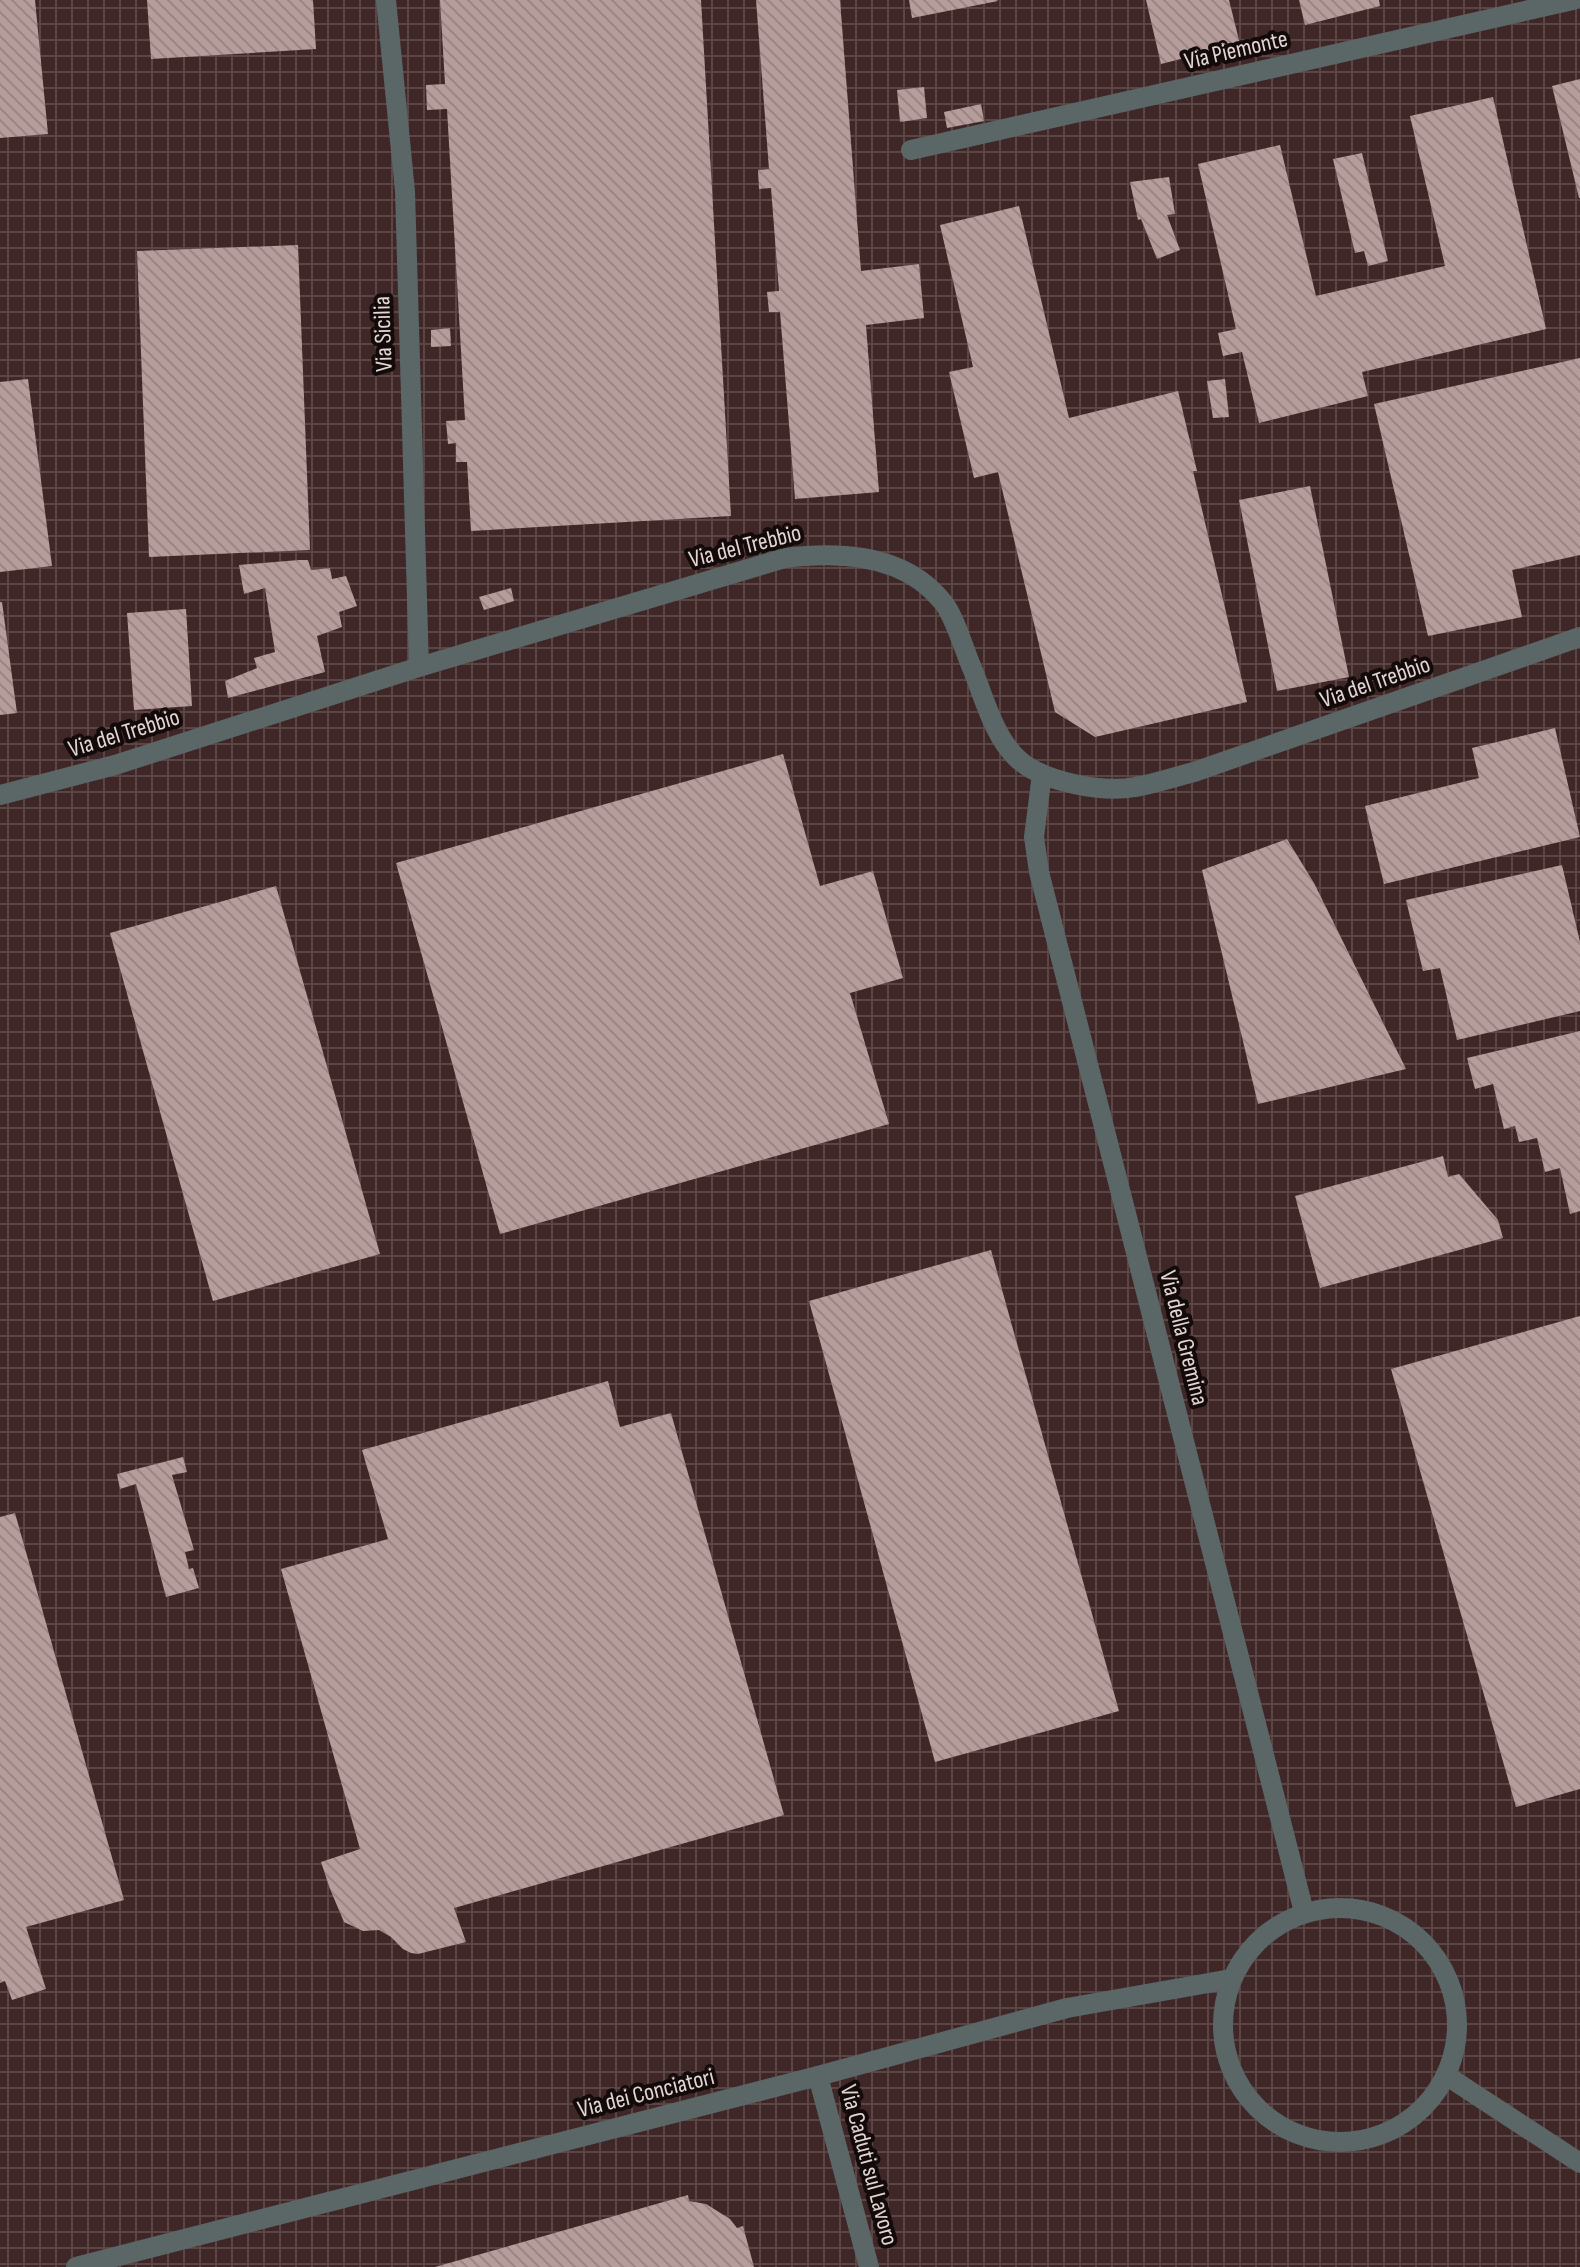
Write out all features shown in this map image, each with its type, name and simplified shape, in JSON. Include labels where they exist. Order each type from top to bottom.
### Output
[{"type":"street","name":"Via Sicilia","points":[[386,0],[405,191],[419,667]]},
{"type":"street","name":"Via Piemonte","points":[[911,150],[1573,0]]},
{"type":"street","name":"Via del Trebbio","points":[[0,795],[115,765],[419,667],[785,558],[818,554],[860,556],[893,566],[923,582],[945,603],[1001,736],[1018,759],[1042,774],[1085,787],[1132,788],[1179,776],[1580,637]]},
{"type":"street","name":"Via della Gremina","points":[[1042,774],[1034,837],[1039,872],[1304,1912]]},
{"type":"street","points":[[1343,1906],[1383,1914],[1418,1935],[1444,1967],[1459,2025],[1447,2076],[1423,2111],[1397,2129],[1358,2143],[1321,2142],[1282,2129],[1260,2112],[1234,2079],[1223,2037],[1231,1979],[1257,1940],[1304,1912],[1343,1906]]},
{"type":"street","name":"Via dei Conciatori","points":[[76,2267],[818,2076],[1067,2008],[1231,1979]]},
{"type":"street","name":"Via Caduti sul Lavoro","points":[[818,2076],[869,2267]]},
{"type":"street","points":[[1447,2076],[1580,2163]]},
{"type":"shaded area","points":[[0,0],[1580,0],[1580,2267],[0,2267]]},
{"type":"building","points":[[0,0],[35,0],[48,134],[0,138]]},
{"type":"building","points":[[147,0],[313,0],[316,49],[151,59]]},
{"type":"building","points":[[440,0],[701,0],[731,516],[471,531],[467,462],[456,462],[456,443],[448,444],[446,421],[465,420],[447,109],[427,110],[426,85],[445,84]]},
{"type":"building","points":[[756,0],[840,0],[861,271],[919,264],[924,318],[866,325],[879,492],[795,499],[780,312],[769,312],[767,292],[779,291],[771,188],[759,189],[758,170],[769,169]]},
{"type":"building","points":[[909,0],[997,0],[998,1],[912,18]]},
{"type":"building","points":[[1146,0],[1229,0],[1240,44],[1161,64]]},
{"type":"building","points":[[1299,0],[1379,0],[1380,6],[1305,25]]},
{"type":"building","points":[[1580,79],[1580,198],[1579,198],[1552,86]]},
{"type":"building","points":[[924,87],[927,118],[900,122],[897,90]]},
{"type":"building","points":[[1493,97],[1546,329],[1362,372],[1368,396],[1259,423],[1242,352],[1223,356],[1218,333],[1236,329],[1198,164],[1280,145],[1316,296],[1445,266],[1410,116]]},
{"type":"building","points":[[981,104],[984,121],[947,128],[944,112]]},
{"type":"building","points":[[1362,153],[1388,261],[1368,266],[1364,251],[1355,253],[1333,159]]},
{"type":"building","points":[[1169,177],[1175,214],[1167,215],[1180,250],[1157,259],[1141,219],[1138,220],[1130,182]]},
{"type":"building","points":[[1019,206],[1069,418],[1178,391],[1197,471],[1193,471],[1247,702],[1095,737],[1055,712],[998,472],[974,478],[949,372],[973,367],[940,225]]},
{"type":"building","points":[[298,245],[310,550],[149,557],[137,251]]},
{"type":"building","points":[[450,328],[451,346],[431,347],[431,330]]},
{"type":"building","points":[[1580,358],[1580,555],[1512,570],[1522,617],[1428,636],[1374,404]]},
{"type":"building","points":[[28,379],[52,566],[0,572],[0,382]]},
{"type":"building","points":[[1225,379],[1229,417],[1213,418],[1207,381]]},
{"type":"building","points":[[1310,486],[1349,677],[1277,691],[1239,500]]},
{"type":"building","points":[[308,560],[311,570],[330,568],[332,579],[346,576],[357,606],[339,612],[342,627],[317,636],[325,672],[228,698],[225,681],[257,668],[254,658],[275,652],[265,588],[244,594],[239,565]]},
{"type":"building","points":[[511,588],[514,601],[484,610],[479,597]]},
{"type":"building","points":[[0,602],[17,713],[0,715]]},
{"type":"building","points":[[186,609],[192,706],[134,710],[127,613]]},
{"type":"building","points":[[1555,728],[1580,837],[1384,884],[1365,806],[1479,778],[1472,748]]},
{"type":"building","points":[[783,754],[820,886],[873,871],[903,978],[850,993],[889,1124],[500,1234],[396,863]]},
{"type":"building","points":[[1287,839],[1314,883],[1406,1069],[1258,1104],[1202,870]]},
{"type":"building","points":[[1562,865],[1580,942],[1580,1011],[1457,1040],[1440,968],[1423,971],[1406,900]]},
{"type":"building","points":[[276,886],[380,1254],[213,1301],[110,933]]},
{"type":"building","points":[[1580,1031],[1580,1211],[1570,1214],[1560,1168],[1545,1172],[1537,1138],[1519,1142],[1515,1126],[1504,1129],[1493,1084],[1475,1089],[1467,1058]]},
{"type":"building","points":[[1443,1156],[1448,1177],[1459,1174],[1498,1220],[1503,1238],[1320,1288],[1295,1196]]},
{"type":"building","points":[[991,1250],[1119,1711],[935,1762],[809,1301]]},
{"type":"building","points":[[1580,1316],[1580,1789],[1516,1807],[1391,1369]]},
{"type":"building","points":[[608,1381],[620,1427],[671,1413],[784,1815],[454,1908],[466,1942],[411,1953],[379,1930],[363,1931],[344,1922],[330,1889],[321,1862],[360,1849],[281,1569],[388,1539],[362,1450]]},
{"type":"building","points":[[183,1457],[187,1472],[172,1475],[194,1550],[185,1552],[189,1569],[193,1568],[199,1588],[166,1597],[136,1484],[120,1489],[117,1474]]},
{"type":"building","points":[[15,1513],[124,1900],[26,1927],[46,1989],[12,2000],[5,1981],[0,1983],[0,1517]]},
{"type":"building","points":[[688,2195],[689,2201],[706,2204],[730,2219],[737,2228],[743,2226],[754,2267],[435,2267]]}]
